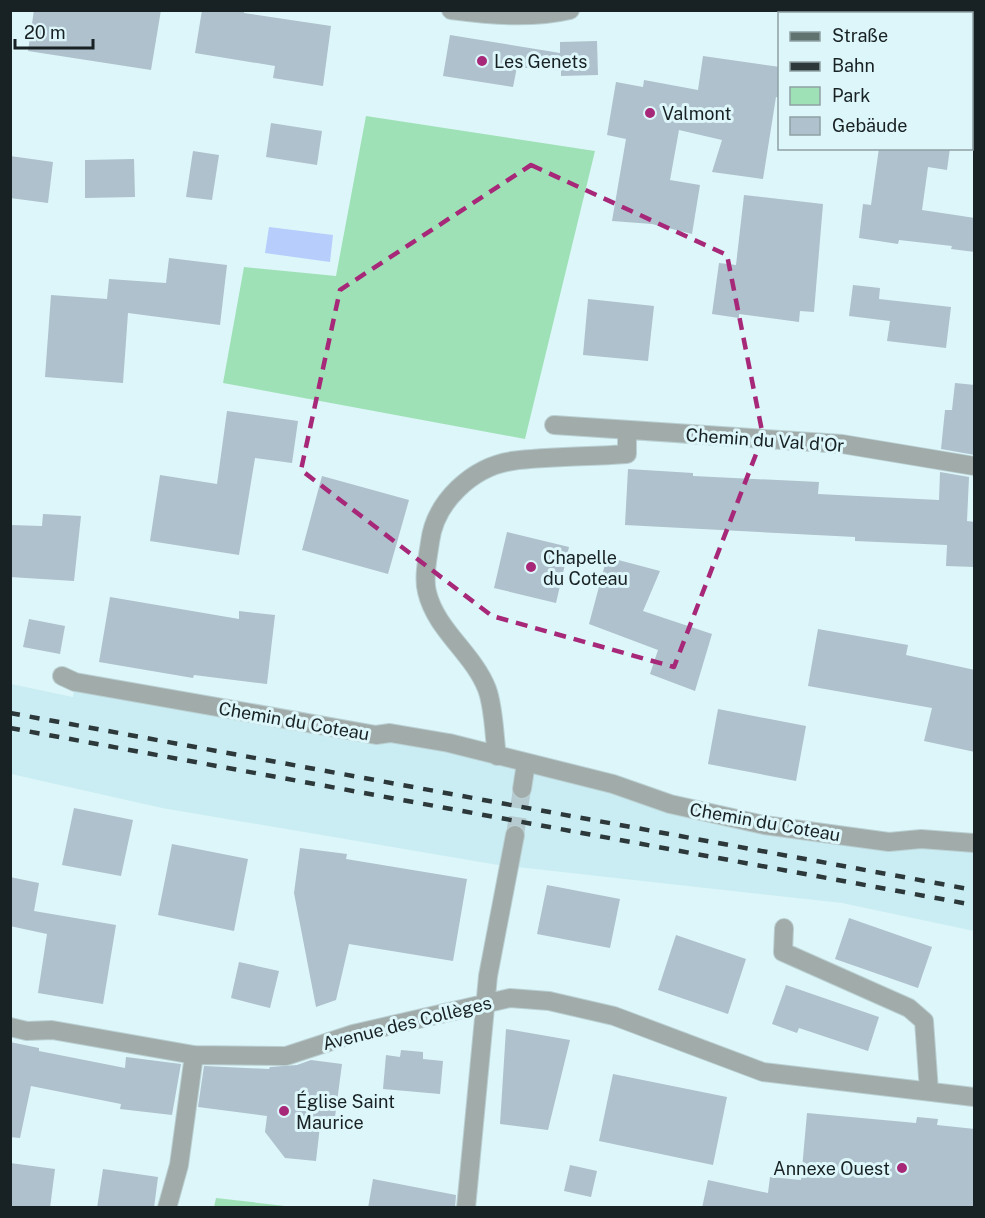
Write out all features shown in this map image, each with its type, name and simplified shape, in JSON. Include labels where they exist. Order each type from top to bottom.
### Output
[{"type":"street","points":[[451,10],[500,15],[550,15],[570,10]]},
{"type":"street","name":"Chemin du Val d'Or","points":[[554,425],[842,444],[975,466]]},
{"type":"street","points":[[497,756],[487,690],[470,659],[449,636],[427,592],[427,561],[431,534],[437,516],[446,500],[483,471],[511,461],[627,454],[627,430]]},
{"type":"street","name":"Chemin du Coteau","points":[[62,676],[75,682],[365,734],[390,733],[440,741],[613,784],[670,804],[764,825],[889,842],[921,839],[975,843]]},
{"type":"street","points":[[522,789],[526,763]]},
{"type":"street","points":[[466,1208],[485,1002],[515,835]]},
{"type":"street","points":[[784,928],[783,952],[909,1008],[924,1021],[929,1092]]},
{"type":"street","name":"Avenue des Collèges","points":[[10,1027],[27,1031],[51,1030],[194,1056],[286,1056],[353,1034],[510,998],[549,1001],[614,1016],[763,1072],[975,1097]]},
{"type":"street","points":[[167,1208],[179,1165],[194,1056]]},
{"type":"highlighted area","points":[[531,165],[727,255],[763,436],[674,667],[492,616],[301,470],[340,290]]},
{"type":"shaded area","points":[[75,682],[390,733],[764,825],[974,843],[974,931],[842,903],[498,865],[162,808],[11,774],[11,684],[73,697]]},
{"type":"green space","points":[[366,116],[595,151],[525,439],[223,383],[244,267],[336,276]]},
{"type":"green space","points":[[216,1198],[294,1207],[214,1207]]},
{"type":"water","points":[[269,227],[333,235],[330,262],[265,253]]},
{"type":"building","points":[[34,10],[161,10],[151,70],[28,51]]},
{"type":"building","points":[[202,10],[244,10],[244,13],[331,26],[323,86],[273,78],[275,66],[195,53]]},
{"type":"building","points":[[450,35],[560,53],[560,42],[597,41],[598,75],[561,76],[561,71],[517,67],[513,87],[443,76]]},
{"type":"building","points":[[703,56],[778,67],[778,98],[776,97],[763,179],[712,172],[722,140],[679,130],[670,180],[700,185],[692,234],[652,224],[612,221],[626,139],[607,135],[616,82],[643,87],[644,80],[698,90]]},
{"type":"building","points":[[271,123],[322,131],[317,165],[266,157]]},
{"type":"building","points":[[879,150],[950,150],[947,170],[928,167],[922,210],[975,218],[975,252],[951,249],[952,246],[899,240],[898,244],[859,238],[863,204],[871,205]]},
{"type":"building","points":[[193,151],[219,155],[212,200],[186,197]]},
{"type":"building","points":[[10,156],[53,162],[48,203],[10,198]]},
{"type":"building","points":[[134,159],[135,197],[85,198],[85,160]]},
{"type":"building","points":[[744,195],[823,204],[814,312],[800,311],[799,322],[739,314],[739,318],[712,314],[719,263],[736,265]]},
{"type":"building","points":[[169,258],[227,265],[220,325],[128,313],[123,383],[45,377],[51,295],[107,299],[109,279],[166,283]]},
{"type":"building","points":[[853,285],[880,288],[879,299],[951,307],[946,348],[887,341],[890,321],[849,316]]},
{"type":"building","points":[[588,299],[654,306],[648,361],[583,355]]},
{"type":"building","points":[[955,383],[975,385],[975,455],[941,449],[945,410],[952,410]]},
{"type":"building","points":[[227,411],[298,421],[292,463],[255,458],[239,555],[150,541],[160,475],[217,484]]},
{"type":"building","points":[[628,469],[693,473],[693,476],[819,482],[818,494],[939,500],[940,472],[969,477],[967,521],[975,522],[975,567],[946,566],[947,545],[855,541],[855,537],[625,525]]},
{"type":"building","points":[[322,476],[409,500],[388,574],[302,550]]},
{"type":"building","points":[[43,514],[81,516],[74,581],[10,577],[10,525],[42,526]]},
{"type":"building","name":"Chapelle du Coteau","points":[[507,532],[569,547],[556,603],[494,588]]},
{"type":"building","points":[[607,557],[660,571],[643,611],[712,634],[695,691],[650,674],[658,650],[589,624]]},
{"type":"building","points":[[110,597],[239,619],[239,611],[275,615],[267,684],[194,675],[193,678],[99,662]]},
{"type":"building","points":[[29,619],[65,626],[60,654],[23,647]]},
{"type":"building","points":[[818,629],[908,645],[906,655],[975,670],[975,752],[924,741],[932,708],[808,686]]},
{"type":"building","points":[[718,709],[806,726],[796,781],[708,764]]},
{"type":"building","points":[[74,808],[133,820],[121,876],[62,865]]},
{"type":"building","points":[[172,844],[248,859],[234,931],[158,915]]},
{"type":"building","points":[[300,848],[347,854],[346,859],[467,879],[453,961],[349,944],[336,1000],[316,1007],[294,893]]},
{"type":"building","points":[[10,877],[39,883],[34,911],[116,925],[103,1004],[38,993],[47,934],[10,926]]},
{"type":"building","points":[[547,885],[620,899],[610,948],[537,934]]},
{"type":"building","points":[[849,918],[932,947],[918,988],[835,959]]},
{"type":"building","points":[[676,935],[746,959],[728,1014],[658,990]]},
{"type":"building","points":[[239,962],[279,971],[270,1008],[231,998]]},
{"type":"building","points":[[786,985],[879,1017],[868,1051],[799,1028],[797,1033],[772,1024]]},
{"type":"building","points":[[506,1029],[570,1040],[548,1130],[500,1124]]},
{"type":"building","points":[[10,1042],[39,1048],[39,1051],[125,1068],[126,1057],[181,1064],[172,1115],[120,1109],[121,1104],[31,1086],[20,1138],[10,1137]]},
{"type":"building","points":[[401,1050],[423,1052],[423,1059],[443,1061],[440,1094],[383,1089],[386,1055],[400,1057]]},
{"type":"building","name":"Église Saint Maurice","points":[[311,1060],[342,1064],[335,1117],[321,1117],[316,1161],[285,1158],[265,1132],[267,1116],[198,1107],[204,1066],[269,1069],[270,1067],[297,1065]]},
{"type":"building","points":[[613,1074],[727,1097],[713,1165],[599,1141]]},
{"type":"building","points":[[807,1113],[916,1123],[917,1117],[938,1119],[937,1125],[975,1129],[975,1208],[702,1208],[708,1180],[768,1193],[770,1177],[801,1180]]},
{"type":"building","points":[[10,1163],[55,1169],[50,1208],[10,1208]]},
{"type":"building","points":[[570,1165],[597,1171],[591,1197],[564,1191]]},
{"type":"building","points":[[103,1169],[158,1177],[154,1208],[97,1208]]},
{"type":"building","points":[[373,1179],[456,1195],[455,1208],[368,1208]]},
{"type":"tunnel","points":[[515,835],[522,789]]},
{"type":"railway","points":[[10,713],[974,890]]},
{"type":"railway","points":[[10,728],[974,905]]},
{"type":"place","name":"Les Genets","points":[[482,61]]},
{"type":"place","name":"Valmont","points":[[650,113]]},
{"type":"place","name":"Chapelle du Coteau","points":[[531,567]]},
{"type":"place","name":"Église Saint Maurice","points":[[284,1111]]},
{"type":"place","name":"Annexe Ouest","points":[[902,1168]]}]
